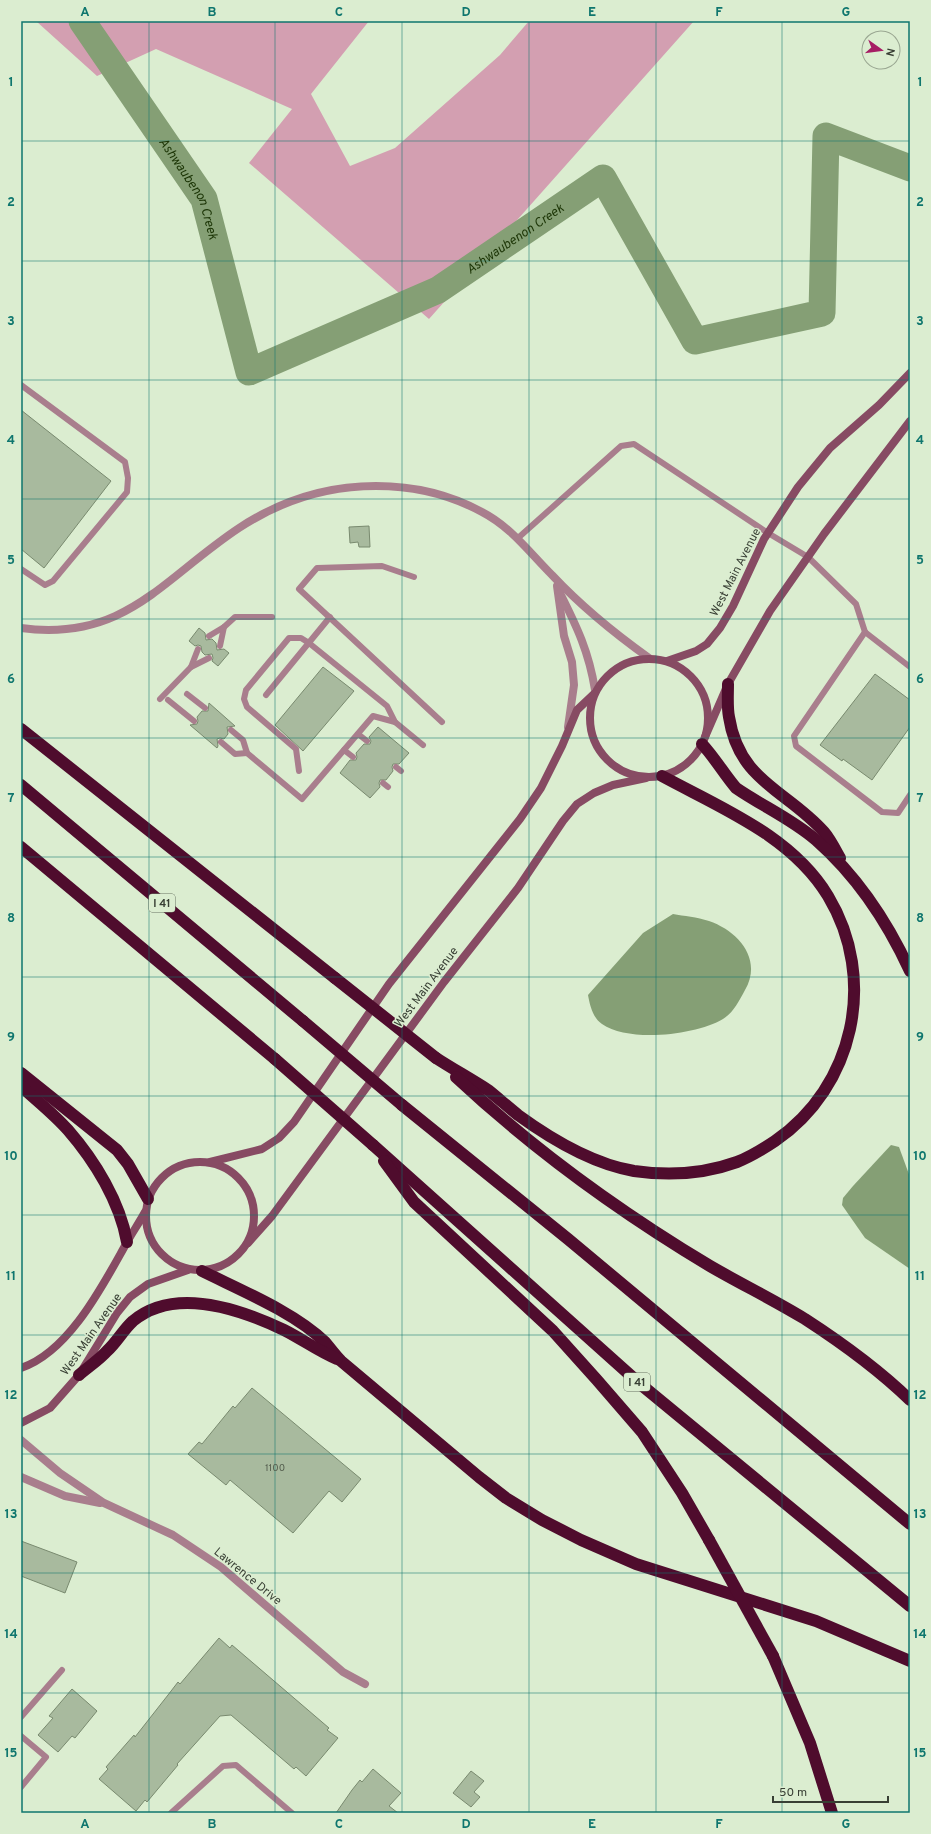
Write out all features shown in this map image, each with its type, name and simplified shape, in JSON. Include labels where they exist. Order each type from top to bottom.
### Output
[{"type":"highway","points":[[728,684],[728,717],[744,761],[772,790],[806,814],[825,833],[848,873]]},
{"type":"highway","points":[[21,729],[436,1058],[485,1104],[580,1180],[710,1265],[804,1319],[847,1347],[910,1400]]},
{"type":"highway","points":[[704,741],[736,788],[816,840],[848,873],[871,901],[893,934],[910,971]]},
{"type":"highway","points":[[436,1058],[489,1091],[519,1115],[566,1145],[599,1160],[633,1170],[676,1174],[706,1170],[738,1162],[766,1147],[791,1130],[816,1103],[836,1073],[850,1035],[855,993],[851,956],[841,921],[823,889],[804,864],[784,846],[734,815],[662,776]]},
{"type":"highway","name":"I 41","points":[[21,785],[304,1021],[402,1105],[568,1239],[910,1524]]},
{"type":"highway","name":"I 41","points":[[21,847],[275,1059],[638,1383],[910,1606]]},
{"type":"highway","points":[[21,1073],[118,1150],[128,1164],[148,1199]]},
{"type":"highway","points":[[21,1086],[68,1130],[93,1164],[114,1201],[124,1225],[127,1242]]},
{"type":"highway","points":[[373,1145],[397,1181],[414,1202],[553,1331],[598,1380],[642,1432],[682,1493],[773,1656],[810,1743],[832,1813]]},
{"type":"highway","points":[[202,1271],[250,1295],[299,1323],[324,1342],[341,1361],[479,1477],[506,1498],[542,1520],[580,1540],[636,1564],[816,1621],[910,1661]]},
{"type":"highway","points":[[79,1375],[108,1351],[133,1321],[152,1310],[171,1304],[193,1302],[224,1308],[272,1324],[304,1341],[317,1350],[341,1361]]},
{"type":"main road","name":"West Main Avenue","points":[[667,661],[696,651],[707,644],[720,628],[733,606],[768,533],[798,487],[830,448],[879,405],[910,373]]},
{"type":"main road","points":[[595,692],[589,713],[590,732],[598,750],[610,764],[627,774],[646,778],[662,776],[678,770],[692,759],[704,741],[728,684],[770,611],[808,557],[910,421]]},
{"type":"main road","points":[[210,1162],[231,1172],[240,1179],[249,1193],[254,1209],[254,1226],[248,1243],[236,1257],[220,1267],[202,1271],[188,1270],[173,1264],[160,1255],[151,1242],[146,1227],[145,1211],[148,1199],[155,1185],[166,1173],[179,1166],[194,1162],[210,1162],[262,1149],[279,1138],[294,1122],[389,984],[520,819],[541,788],[577,710],[595,692],[605,677],[618,666],[633,660],[649,658],[667,661],[684,669],[697,683],[705,700],[708,718],[704,741]]},
{"type":"main road","name":"West Main Avenue","points":[[248,1243],[272,1216],[444,982],[518,888],[563,821],[577,804],[594,793],[613,785],[646,778]]},
{"type":"main road","name":"West Main Avenue","points":[[21,1368],[40,1358],[71,1330],[92,1304],[145,1211]]},
{"type":"main road","name":"West Main Avenue","points":[[21,1423],[50,1408],[79,1375],[117,1313],[130,1297],[148,1284],[188,1270]]},
{"type":"street","points":[[21,628],[47,630],[79,627],[118,616],[146,599],[228,535],[258,516],[296,500],[341,488],[366,486],[399,487],[436,493],[454,499],[485,513],[500,523],[518,538],[552,576],[613,632],[649,658]]},
{"type":"street","points":[[552,576],[581,635],[591,663],[595,692]]},
{"type":"street","points":[[557,586],[564,636],[572,662],[574,685],[568,730]]},
{"type":"street","name":"Lawrence Drive","points":[[21,1440],[60,1473],[104,1503],[173,1535],[221,1567],[343,1672],[365,1684]]},
{"type":"street","name":"Lawrence Drive","points":[[21,1477],[65,1496],[104,1503]]},
{"type":"lane","points":[[21,386],[125,462],[128,487],[127,492],[53,581],[45,585],[21,569]]},
{"type":"lane","points":[[518,538],[622,446],[634,444],[768,533],[808,557],[856,604],[865,632],[910,667]]},
{"type":"lane","points":[[414,577],[382,566],[317,568],[299,589],[442,722]]},
{"type":"lane","points":[[209,636],[224,627],[235,617],[272,617]]},
{"type":"lane","points":[[266,695],[330,617]]},
{"type":"lane","points":[[220,646],[224,627]]},
{"type":"lane","points":[[865,632],[794,736],[796,746],[882,812],[898,813],[910,794]]},
{"type":"lane","points":[[299,771],[296,749],[246,707],[244,699],[246,690],[289,638],[301,638],[309,643],[387,706],[395,722],[423,745]]},
{"type":"lane","points":[[191,667],[198,649]]},
{"type":"lane","points":[[160,699],[191,667],[209,658]]},
{"type":"lane","points":[[187,694],[205,708]]},
{"type":"lane","points":[[168,700],[194,721]]},
{"type":"lane","points":[[232,730],[243,740],[247,753],[302,799],[373,716],[395,722]]},
{"type":"lane","points":[[358,734],[366,741]]},
{"type":"lane","points":[[221,742],[234,754],[247,753]]},
{"type":"lane","points":[[344,750],[353,757]]},
{"type":"lane","points":[[21,1717],[62,1670]]},
{"type":"lane","points":[[21,1736],[46,1757],[21,1787]]},
{"type":"lane","points":[[171,1813],[223,1766],[236,1764],[292,1813]]},
{"type":"shaded area","points":[[36,21],[369,21],[311,94],[350,166],[395,148],[500,55],[529,21],[694,21],[429,319],[249,163],[292,109],[156,49],[97,76]]},
{"type":"shaded area","points":[[673,914],[709,921],[720,926],[738,939],[745,948],[749,957],[751,968],[750,979],[736,1006],[723,1019],[711,1025],[680,1033],[645,1035],[614,1030],[602,1024],[594,1015],[588,995],[643,933]]},
{"type":"shaded area","points":[[891,1145],[899,1147],[910,1177],[910,1269],[865,1238],[842,1205],[843,1198]]},
{"type":"building","points":[[21,410],[111,481],[44,568],[21,549]]},
{"type":"building","points":[[369,526],[370,547],[359,547],[358,542],[350,543],[349,527]]},
{"type":"building","points":[[199,628],[205,633],[206,640],[212,639],[216,643],[217,650],[224,649],[229,653],[218,666],[212,661],[212,654],[205,655],[202,652],[201,646],[195,646],[189,641]]},
{"type":"building","points":[[323,667],[354,691],[303,751],[275,725]]},
{"type":"building","points":[[875,674],[910,700],[910,727],[872,780],[843,759],[842,761],[820,745]]},
{"type":"building","points":[[209,703],[235,726],[227,727],[228,734],[224,739],[217,739],[217,748],[190,725],[197,724],[197,717],[202,711],[208,711]]},
{"type":"building","points":[[378,727],[409,753],[399,764],[393,764],[393,771],[386,780],[380,780],[380,787],[370,798],[340,773],[350,760],[356,760],[356,753],[364,744],[370,744],[371,741],[369,737]]},
{"type":"building","points":[[252,1388],[361,1479],[342,1502],[329,1491],[293,1533],[230,1480],[226,1485],[188,1454],[199,1442],[202,1444],[233,1406],[235,1408]]},
{"type":"building","points":[[21,1541],[77,1562],[65,1593],[21,1576]]},
{"type":"building","points":[[219,1638],[230,1648],[232,1645],[329,1728],[327,1730],[338,1738],[306,1776],[296,1767],[294,1769],[231,1715],[220,1716],[177,1764],[178,1765],[147,1802],[145,1800],[136,1811],[99,1779],[108,1769],[106,1767],[134,1735],[135,1737],[178,1682],[180,1684]]},
{"type":"building","points":[[72,1689],[97,1711],[75,1738],[72,1736],[58,1752],[38,1735],[53,1718],[49,1716]]},
{"type":"building","points":[[373,1769],[401,1793],[389,1806],[398,1813],[336,1813],[360,1780],[362,1782]]},
{"type":"building","points":[[471,1771],[484,1781],[474,1792],[480,1797],[471,1807],[453,1793]]},
{"type":"waterway","name":"Ashwaubenon Creek","points":[[82,21],[204,199],[249,372],[438,290],[603,178],[695,341],[822,313],[826,136],[910,168]]}]
